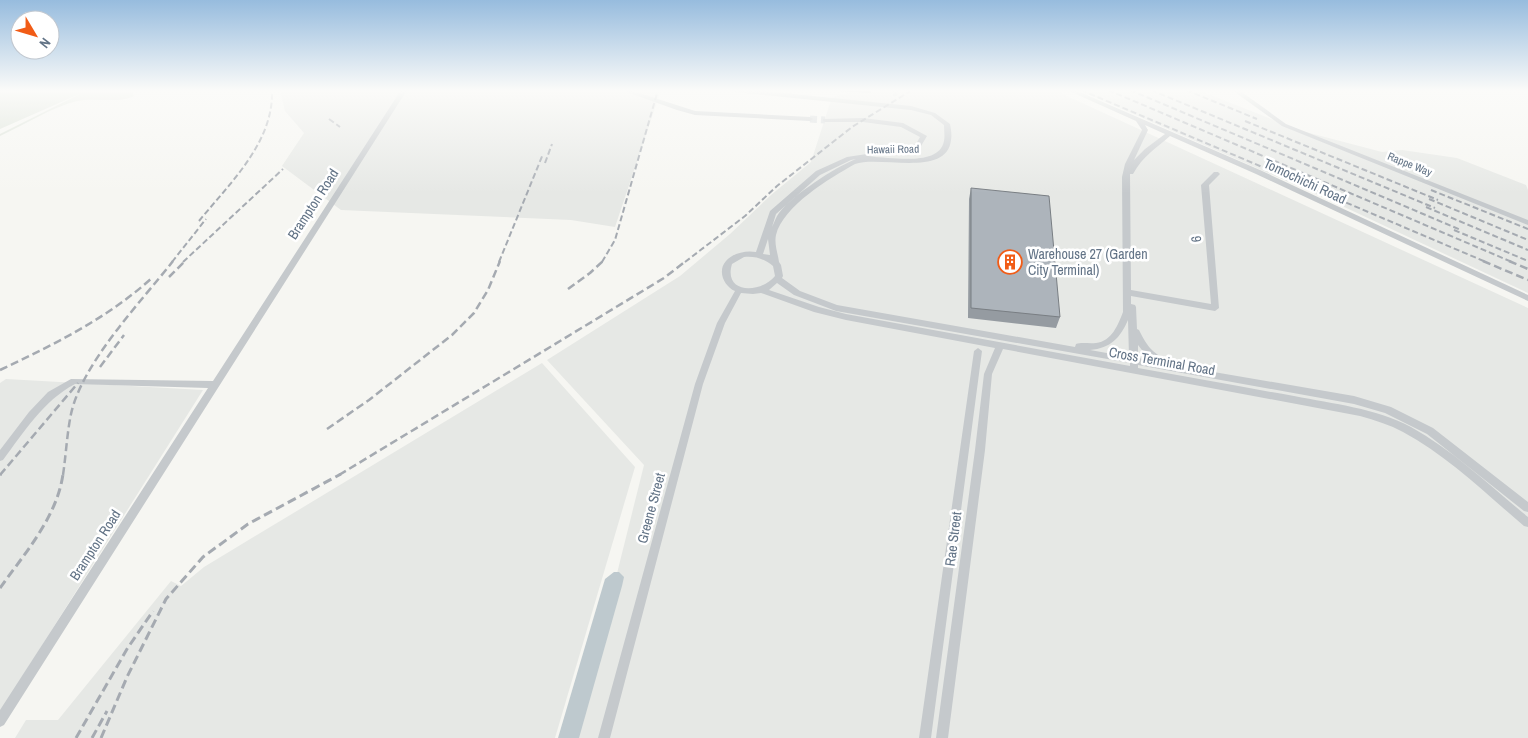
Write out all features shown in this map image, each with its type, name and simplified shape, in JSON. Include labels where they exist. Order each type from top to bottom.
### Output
[{"type":"street","name":"Brampton Road","points":[[0,721],[382,124]]},
{"type":"street","name":"Hawaii Road","points":[[759,254],[774,214],[818,173],[849,158],[893,152],[919,145],[924,136],[898,124]]},
{"type":"street","name":"Hawaii Road","points":[[775,262],[772,236],[783,214],[841,168],[860,160],[920,162],[938,155],[948,146],[950,137],[948,124]]},
{"type":"street","points":[[1129,292],[1126,170],[1132,155],[1142,142],[1146,130],[1140,124]]},
{"type":"street","name":"Tomochichi Road","points":[[1148,124],[1258,172],[1526,297]]},
{"type":"street","name":"Rappe Way","points":[[1283,124],[1528,222]]},
{"type":"street","points":[[1134,366],[1129,316],[1130,174],[1132,166],[1139,158],[1170,134]]},
{"type":"street","name":"6","points":[[1129,292],[1215,308],[1204,186],[1216,174]]},
{"type":"street","points":[[759,254],[775,262],[779,270],[777,279],[770,287],[755,292],[739,290],[727,281],[725,275],[729,263],[742,255],[759,254]]},
{"type":"street","name":"Cross Terminal Road","points":[[777,279],[797,293],[836,308],[1002,342]]},
{"type":"street","name":"Greene Street","points":[[604,738],[693,405],[721,323],[739,290]]},
{"type":"street","name":"Cross Terminal Road","points":[[762,290],[817,310],[846,317],[1002,342],[1134,366],[1360,412],[1392,422],[1413,433],[1438,450],[1528,523]]},
{"type":"street","points":[[1002,342],[1092,348],[1108,343],[1114,338],[1129,316]]},
{"type":"street","points":[[1129,316],[1144,352],[1155,359],[1213,373],[1227,379]]},
{"type":"street","name":"Rae Street","points":[[942,738],[980,450],[987,380],[995,354],[1002,342]]},
{"type":"street","name":"Rae Street","points":[[925,738],[978,351]]},
{"type":"street","name":"Cross Terminal Road","points":[[1134,366],[1354,400],[1396,413],[1412,420],[1436,435],[1528,508]]},
{"type":"street","points":[[0,457],[47,399],[57,390],[74,381],[216,385]]},
{"type":"shaded area","points":[[0,124],[10,124],[0,129]]},
{"type":"shaded area","points":[[19,124],[23,124],[0,136],[0,134]]},
{"type":"shaded area","points":[[297,124],[649,124],[615,227],[571,220],[341,210],[282,166],[304,133]]},
{"type":"shaded area","points":[[823,124],[1129,124],[1528,308],[1528,738],[576,738],[644,465],[547,360],[680,276],[811,162]]},
{"type":"shaded area","points":[[1157,124],[1285,124],[1302,131],[1382,152],[1402,150],[1457,158],[1526,185],[1528,190],[1528,293],[1323,197]]},
{"type":"shaded area","points":[[542,363],[635,467],[555,738],[15,738],[26,720],[58,720],[171,581],[181,586],[204,567]]},
{"type":"shaded area","points":[[6,379],[203,390],[0,712],[0,383]]},
{"type":"shaded area","points":[[614,572],[619,572],[624,577],[579,738],[558,738],[605,579]]},
{"type":"building","name":"Warehouse 27 (Garden City Terminal)","points":[[971,188],[1049,196],[1060,317],[971,308]]},
{"type":"railway","points":[[199,221],[248,161],[267,124]]},
{"type":"railway","points":[[336,124],[340,127]]},
{"type":"railway","points":[[602,262],[615,240],[648,124]]},
{"type":"railway","points":[[685,262],[745,216],[777,186],[856,124]]},
{"type":"railway","points":[[1162,124],[1486,262]]},
{"type":"railway","points":[[1189,124],[1512,262]]},
{"type":"railway","points":[[1211,124],[1461,230]]},
{"type":"railway","points":[[1234,124],[1435,208]]},
{"type":"railway","points":[[1253,124],[1438,200]]},
{"type":"railway","points":[[545,163],[552,144]]},
{"type":"railway","points":[[499,262],[543,154]]},
{"type":"railway","points":[[183,262],[283,169]]},
{"type":"railway","points":[[1431,190],[1528,229]]},
{"type":"railway","points":[[1429,199],[1528,240]]},
{"type":"railway","points":[[1426,207],[1528,250]]},
{"type":"railway","points":[[172,262],[206,219]]},
{"type":"railway","points":[[1454,230],[1528,261]]},
{"type":"railway","points":[[63,475],[71,414],[77,394],[87,374],[114,334],[173,261]]},
{"type":"railway","points":[[169,277],[185,261]]},
{"type":"railway","points":[[327,429],[369,400],[452,335],[474,313],[488,290],[500,261]]},
{"type":"railway","points":[[339,475],[664,278],[686,261]]},
{"type":"railway","points":[[1483,261],[1528,280]]},
{"type":"railway","points":[[1509,261],[1528,269]]},
{"type":"railway","points":[[568,289],[602,262]]},
{"type":"railway","points":[[0,370],[61,340],[99,318],[136,292],[153,277]]},
{"type":"railway","points":[[100,367],[124,335]]},
{"type":"railway","points":[[1,474],[78,383]]},
{"type":"railway","points":[[0,588],[47,520],[60,490],[63,474]]},
{"type":"railway","points":[[101,738],[127,677],[166,599],[203,557],[248,524],[341,474]]},
{"type":"railway","points":[[76,738],[127,649],[153,611]]},
{"type":"railway","points":[[92,738],[107,711]]},
{"type":"place","name":"Warehouse 27 (Garden City Terminal)","points":[[1010,262]]}]
